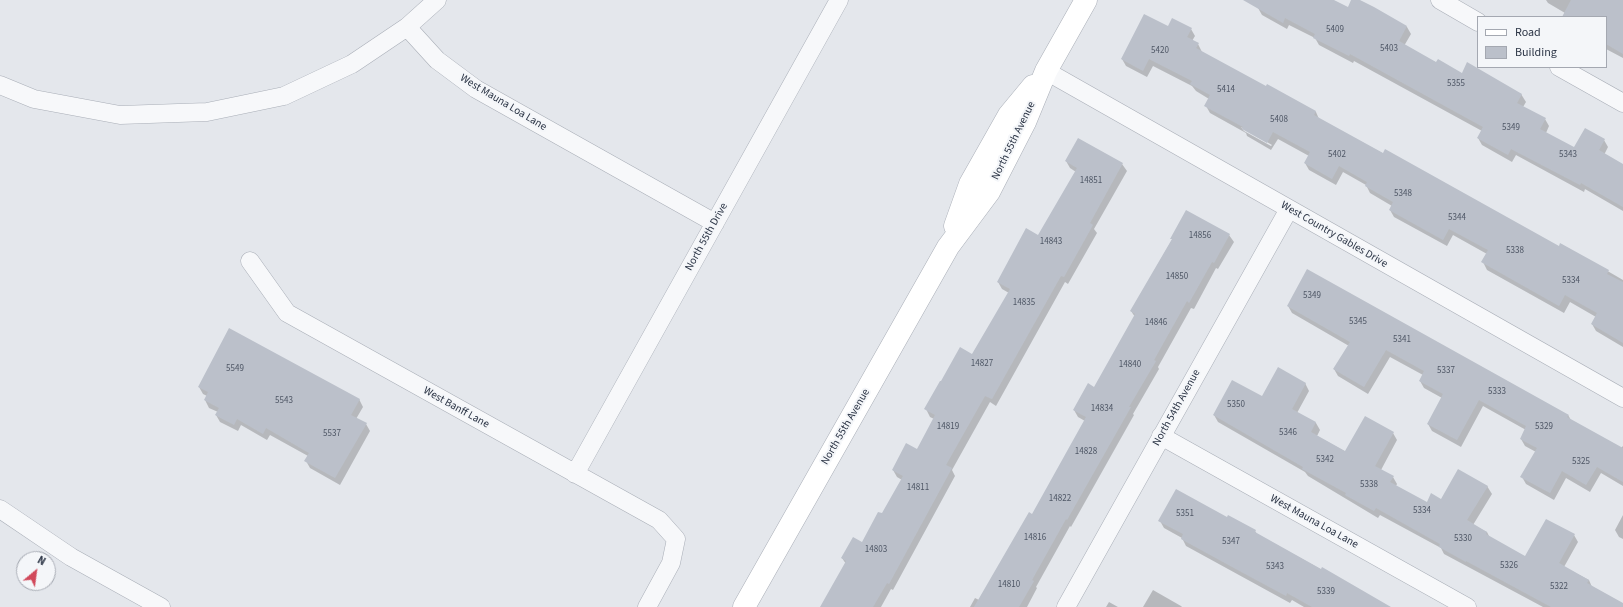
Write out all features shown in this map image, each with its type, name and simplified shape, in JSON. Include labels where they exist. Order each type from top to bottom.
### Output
[{"type":"street","points":[[0,85],[34,99],[120,115],[207,112],[284,96],[352,64],[407,27],[437,0]]},
{"type":"street","name":"North 55th Drive","points":[[575,474],[839,0]]},
{"type":"street","name":"North 55th Avenue","points":[[744,607],[948,247],[970,184],[1009,115],[1046,71],[1086,0]]},
{"type":"street","points":[[1440,0],[1477,21]]},
{"type":"street","name":"West Mauna Loa Lane","points":[[407,27],[437,60],[476,89],[715,223]]},
{"type":"street","points":[[1560,68],[1623,103]]},
{"type":"street","name":"West Country Gables Drive","points":[[1046,71],[1623,398]]},
{"type":"street","name":"North 54th Avenue","points":[[1066,607],[1289,209]]},
{"type":"street","name":"West Banff Lane","points":[[250,261],[287,313],[658,520],[676,539],[671,564],[647,607]]},
{"type":"street","name":"West Mauna Loa Lane","points":[[1161,436],[1467,607]]},
{"type":"street","points":[[0,509],[71,557],[161,607]]},
{"type":"building","points":[[1243,0],[1334,0],[1348,7],[1351,0],[1360,0],[1374,7],[1407,26],[1399,41],[1436,62],[1438,59],[1462,73],[1467,62],[1522,94],[1517,103],[1546,118],[1540,129],[1574,147],[1585,128],[1605,139],[1599,150],[1623,164],[1623,207],[1581,183],[1580,185],[1511,149],[1508,155],[1477,138],[1483,127],[1350,54],[1349,56],[1313,38],[1315,34],[1285,18],[1283,23]]},
{"type":"building","points":[[1571,0],[1623,0],[1623,54],[1607,45],[1607,16],[1563,16]]},
{"type":"building","points":[[1144,14],[1168,26],[1172,18],[1192,28],[1187,37],[1199,43],[1196,48],[1316,111],[1314,115],[1383,153],[1385,149],[1559,246],[1560,243],[1609,270],[1607,274],[1623,282],[1623,343],[1591,324],[1597,313],[1565,295],[1559,306],[1481,262],[1488,250],[1449,229],[1443,240],[1389,210],[1393,202],[1365,186],[1367,182],[1339,166],[1332,179],[1304,163],[1310,152],[1273,132],[1267,143],[1242,129],[1243,127],[1204,106],[1210,95],[1190,84],[1192,81],[1149,59],[1143,71],[1121,59]]},
{"type":"building","points":[[1078,138],[1123,163],[1090,223],[1093,225],[1064,277],[1061,276],[992,399],[985,396],[946,465],[952,468],[889,584],[887,583],[873,607],[820,607],[846,561],[841,558],[853,537],[862,542],[878,512],[882,513],[903,476],[892,470],[906,443],[917,449],[935,415],[924,409],[960,347],[972,354],[1010,289],[997,282],[1026,228],[1038,235],[1077,168],[1065,161]]},
{"type":"building","points":[[1186,210],[1230,234],[1189,303],[1187,301],[1154,360],[1156,361],[1129,407],[1131,407],[1067,520],[1066,519],[1032,580],[1034,581],[1019,607],[974,607],[1029,512],[1032,514],[1086,417],[1073,410],[1088,383],[1094,387],[1135,314],[1130,311],[1172,239],[1170,239]]},
{"type":"building","points":[[1307,269],[1569,415],[1567,417],[1623,448],[1623,482],[1597,467],[1586,485],[1562,471],[1550,493],[1520,477],[1537,448],[1520,439],[1526,426],[1479,400],[1457,440],[1427,424],[1443,394],[1419,381],[1424,371],[1386,350],[1364,387],[1333,369],[1350,342],[1287,306]]},
{"type":"building","points":[[229,328],[360,399],[351,415],[367,423],[335,478],[304,461],[309,453],[266,428],[263,434],[237,419],[234,425],[215,415],[219,408],[204,400],[208,392],[198,387]]},
{"type":"building","points":[[1278,367],[1306,383],[1292,409],[1316,422],[1311,432],[1345,451],[1365,416],[1394,432],[1375,466],[1394,476],[1390,482],[1427,502],[1431,493],[1441,499],[1458,469],[1488,486],[1467,520],[1487,532],[1486,534],[1525,556],[1546,519],[1575,534],[1559,563],[1589,580],[1587,583],[1623,603],[1623,607],[1551,607],[1439,547],[1440,544],[1376,508],[1374,511],[1345,495],[1346,493],[1302,469],[1303,467],[1213,415],[1232,380],[1262,396]]},
{"type":"building","points":[[1176,489],[1227,517],[1228,515],[1256,530],[1255,532],[1321,569],[1322,567],[1391,607],[1312,607],[1287,593],[1286,596],[1181,539],[1183,534],[1158,521]]}]
